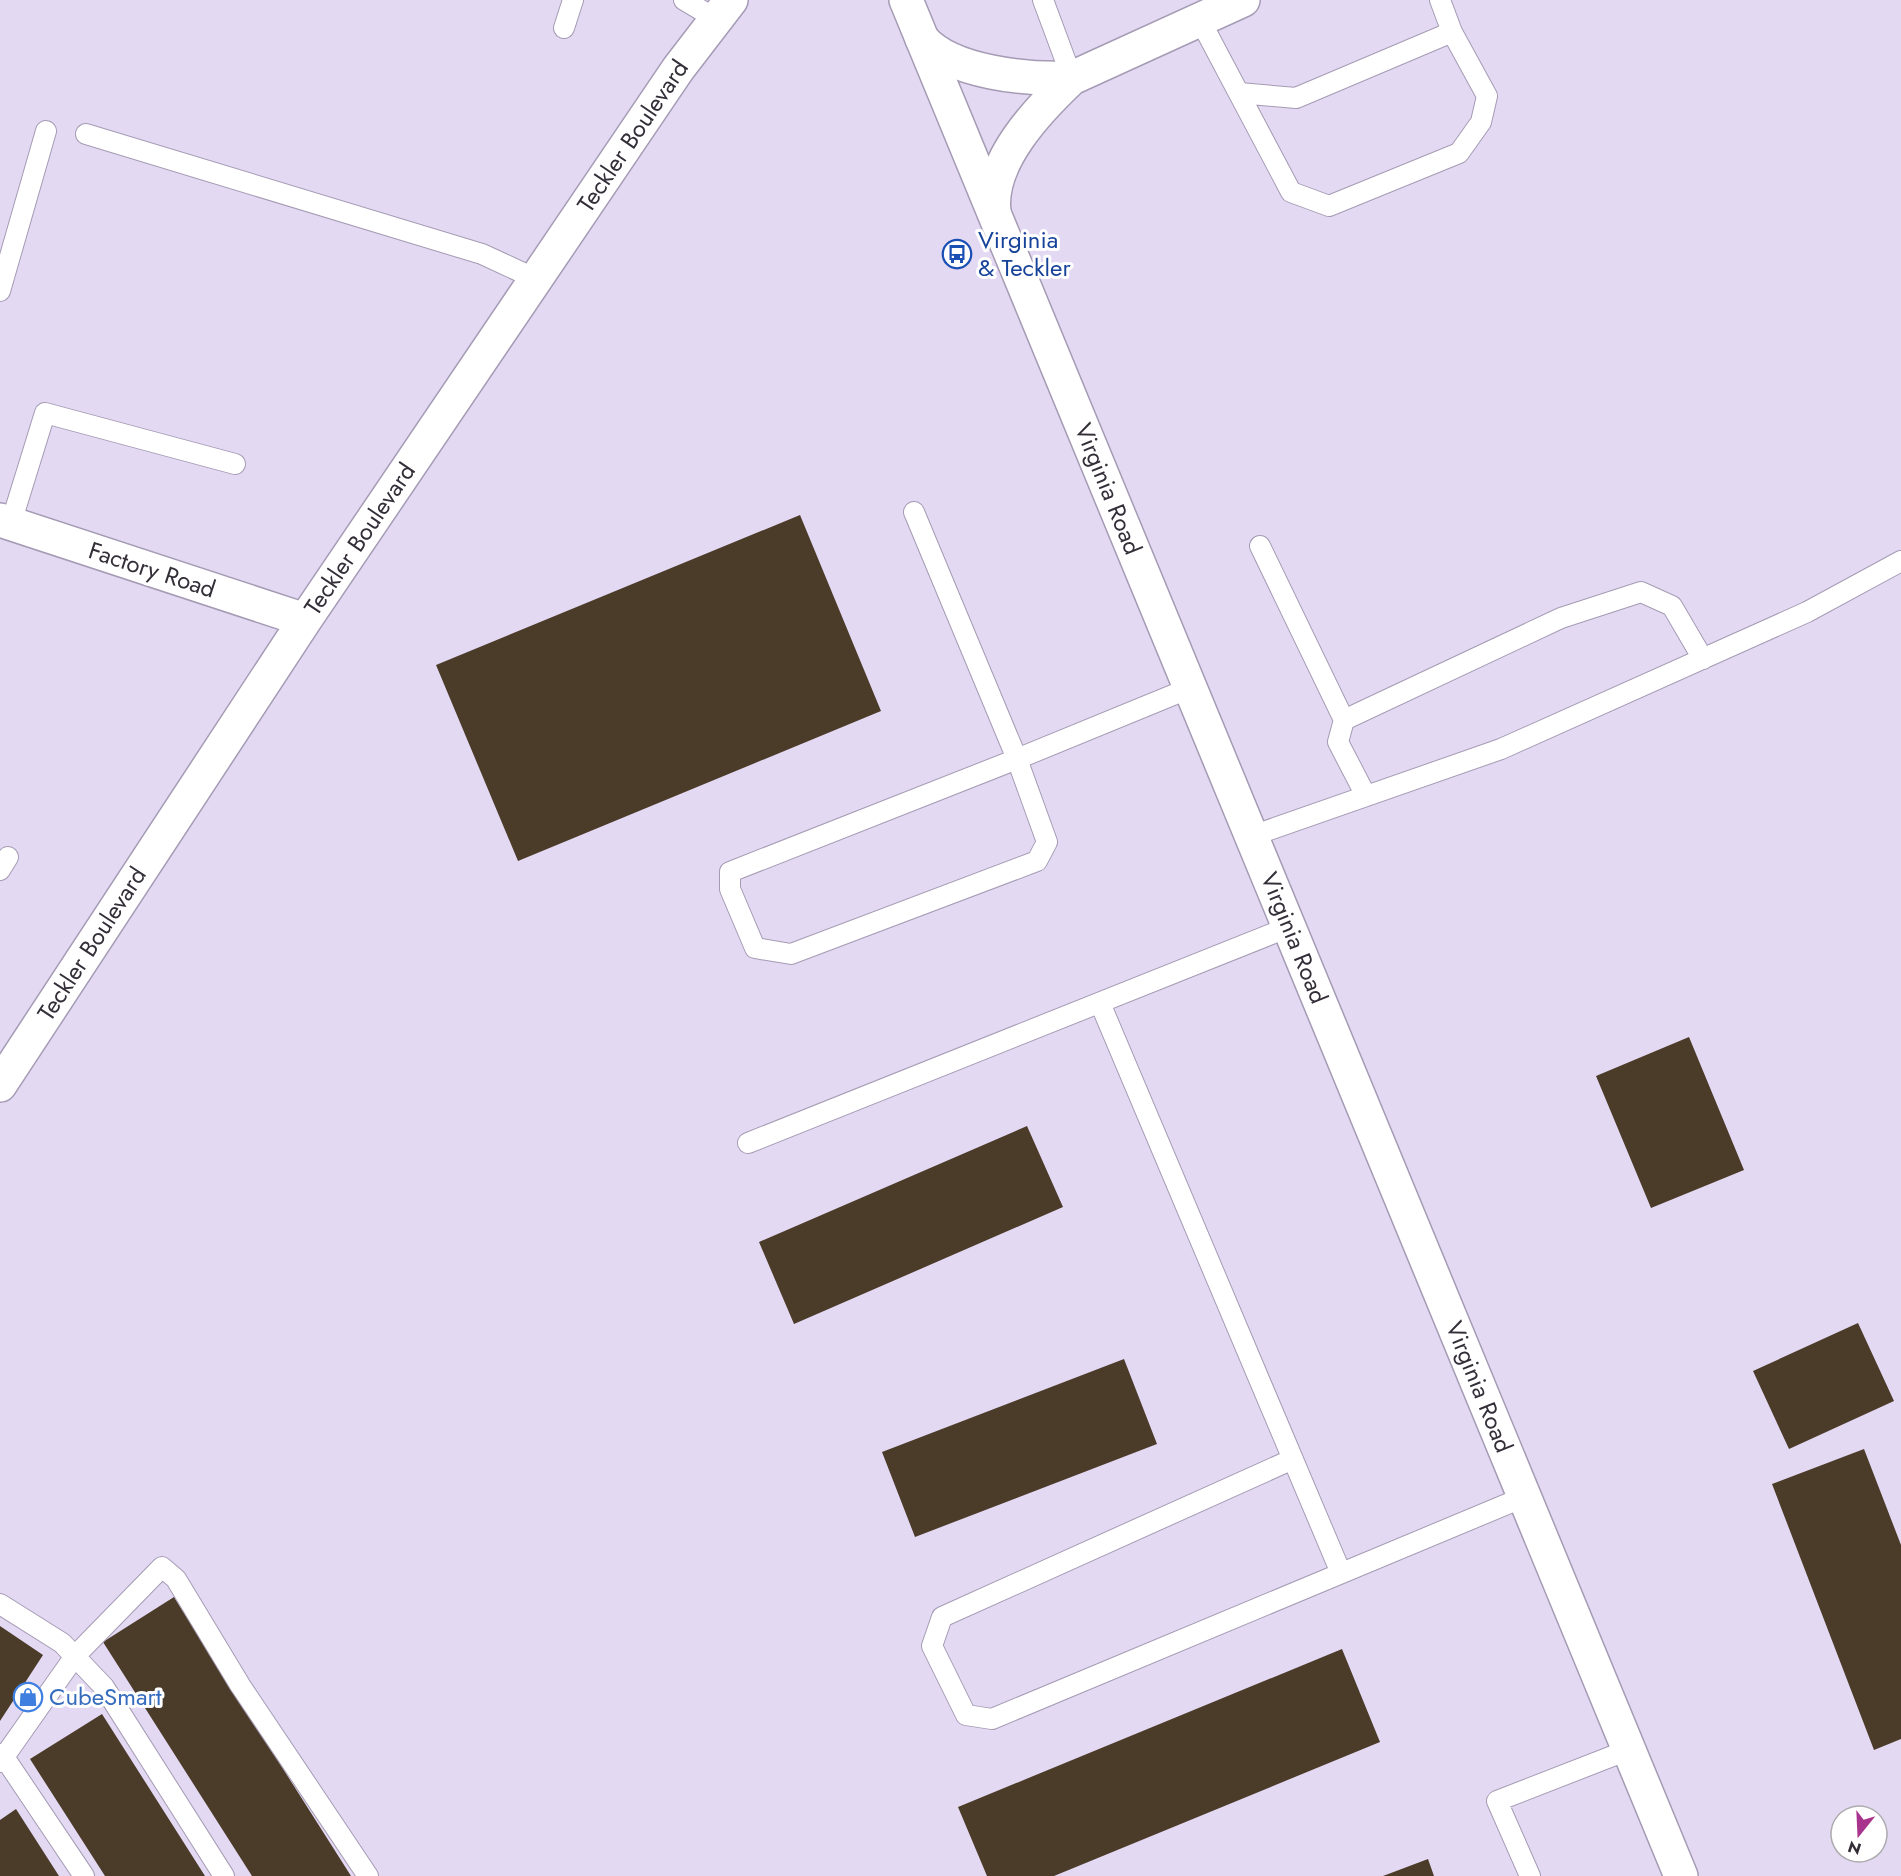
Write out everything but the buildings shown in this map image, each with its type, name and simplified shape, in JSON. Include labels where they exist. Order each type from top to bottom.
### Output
[{"type":"street","name":"Virginia Road","points":[[906,0],[1681,1876]]},
{"type":"street","points":[[994,212],[992,196],[1014,142],[1049,99],[1072,78],[1243,0]]},
{"type":"street","name":"Teckler Boulevard","points":[[0,1085],[305,620],[678,69],[724,10]]},
{"type":"street","points":[[922,39],[933,52],[970,67],[1050,79],[1072,78]]},
{"type":"street","name":"Factory Road","points":[[5,521],[305,620]]},
{"type":"lane","points":[[564,28],[573,0]]},
{"type":"lane","points":[[684,0],[724,10]]},
{"type":"lane","points":[[1043,0],[1072,78]]},
{"type":"lane","points":[[1200,20],[1291,192],[1329,206],[1459,153],[1481,122],[1487,96],[1452,32],[1440,0]]},
{"type":"lane","points":[[1239,93],[1296,98],[1452,32]]},
{"type":"lane","points":[[0,291],[46,131]]},
{"type":"lane","points":[[86,134],[482,254],[536,279]]},
{"type":"lane","points":[[5,521],[45,413],[235,464]]},
{"type":"lane","points":[[914,512],[1017,759],[1047,842],[1037,861],[791,954],[755,948],[730,889],[730,872],[1017,759],[1190,688]]},
{"type":"lane","points":[[1260,546],[1344,720],[1338,742],[1366,796]]},
{"type":"lane","points":[[1252,836],[1501,749],[1807,612],[1901,561]]},
{"type":"lane","points":[[1344,720],[1561,618],[1641,592],[1672,606],[1703,658]]},
{"type":"lane","points":[[748,1143],[1289,927]]},
{"type":"lane","points":[[1100,1003],[1341,1573]]},
{"type":"lane","points":[[1293,1459],[942,1617],[932,1646],[966,1715],[992,1719],[1524,1497]]},
{"type":"lane","points":[[84,1876],[1,1758],[75,1656],[162,1567],[176,1579],[240,1685],[368,1876]]},
{"type":"lane","points":[[0,1604],[62,1643],[104,1687],[224,1876]]},
{"type":"lane","points":[[1530,1876],[1497,1801],[1628,1750]]},
{"type":"place","name":"Virginia & Teckler","points":[[957,254]]},
{"type":"place","name":"CubeSmart","points":[[28,1697]]}]
